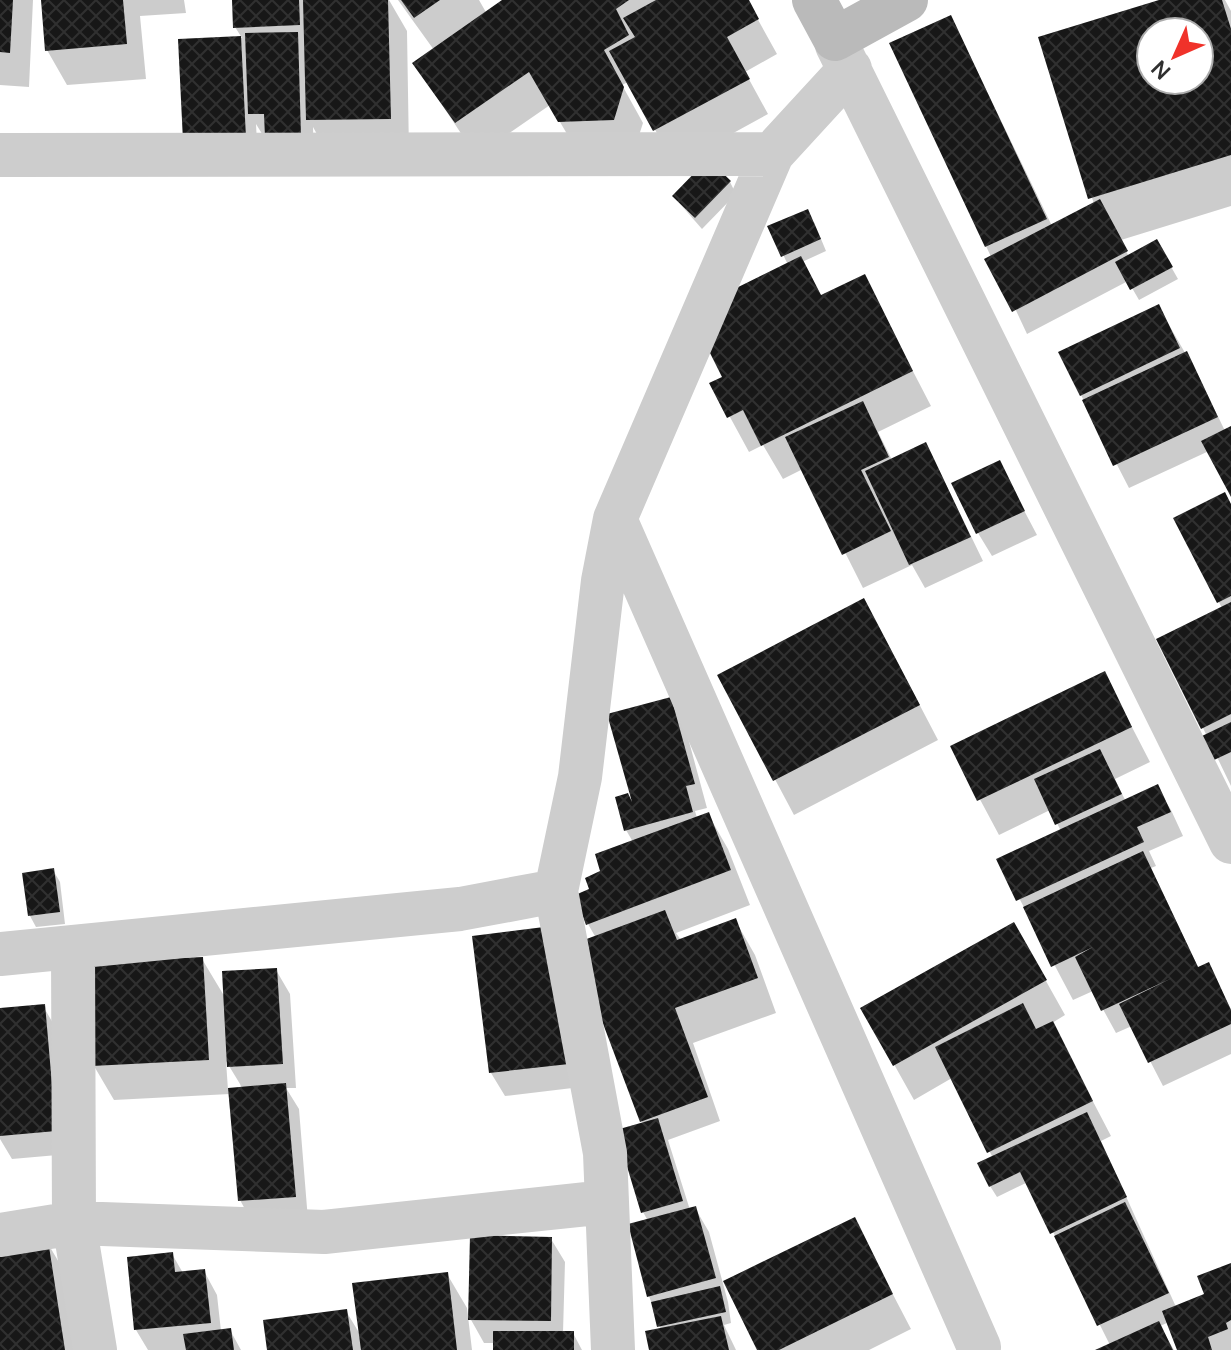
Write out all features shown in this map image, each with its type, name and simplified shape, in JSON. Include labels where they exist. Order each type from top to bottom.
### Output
[{"type":"street","points":[[814,0],[1231,842]]},
{"type":"street","points":[[613,1350],[605,1153],[556,891],[580,777],[603,581],[615,519],[772,154],[842,54],[906,0]]},
{"type":"street","points":[[0,155],[772,154]]},
{"type":"street","points":[[615,519],[979,1347]]},
{"type":"street","points":[[0,954],[460,909],[556,891]]},
{"type":"street","points":[[73,947],[74,1223],[95,1350]]},
{"type":"street","points":[[0,1235],[74,1223],[324,1232],[606,1202]]},
{"type":"building","points":[[0,0],[13,0],[10,53],[0,52]]},
{"type":"building","points":[[41,0],[123,0],[127,44],[45,51]]},
{"type":"building","points":[[232,0],[299,0],[300,25],[233,28]]},
{"type":"building","points":[[303,0],[388,0],[391,119],[306,120]]},
{"type":"building","points":[[401,0],[440,0],[414,18]]},
{"type":"building","points":[[502,0],[629,0],[616,9],[629,35],[604,50],[624,87],[614,120],[558,122],[529,72],[455,123],[412,63]]},
{"type":"building","points":[[656,0],[749,0],[759,19],[727,37],[750,79],[653,131],[609,51],[635,37],[623,18]]},
{"type":"building","points":[[1159,0],[1222,0],[1231,29],[1231,155],[1088,199],[1038,37]]},
{"type":"building","points":[[951,15],[1047,219],[985,247],[889,43]]},
{"type":"building","points":[[298,32],[301,136],[265,137],[264,114],[248,114],[245,33]]},
{"type":"building","points":[[241,36],[246,138],[183,141],[178,39]]},
{"type":"building","points":[[708,159],[731,181],[695,218],[672,196]]},
{"type":"building","points":[[1100,199],[1128,251],[1012,312],[984,259]]},
{"type":"building","points":[[808,209],[821,239],[781,257],[767,226]]},
{"type":"building","points":[[1157,239],[1173,267],[1130,290],[1115,262]]},
{"type":"building","points":[[801,256],[821,295],[865,274],[913,371],[761,446],[743,410],[727,418],[709,383],[722,377],[700,333],[712,300]]},
{"type":"building","points":[[1159,304],[1180,348],[1080,396],[1058,352]]},
{"type":"building","points":[[1187,351],[1218,417],[1113,466],[1082,400]]},
{"type":"building","points":[[863,401],[889,457],[861,470],[891,531],[842,555],[785,437]]},
{"type":"building","points":[[1231,426],[1231,497],[1201,441]]},
{"type":"building","points":[[926,442],[971,537],[909,565],[865,471]]},
{"type":"building","points":[[1000,460],[1025,511],[976,534],[951,483]]},
{"type":"building","points":[[1225,492],[1231,504],[1231,596],[1217,603],[1173,518]]},
{"type":"building","points":[[864,598],[920,705],[773,781],[717,675]]},
{"type":"building","points":[[1231,602],[1231,714],[1201,729],[1156,639]]},
{"type":"building","points":[[1105,671],[1132,727],[977,801],[950,746]]},
{"type":"building","points":[[671,697],[695,784],[686,786],[693,812],[624,831],[615,797],[628,793],[632,802],[607,714]]},
{"type":"building","points":[[1231,722],[1231,752],[1214,760],[1202,736]]},
{"type":"building","points":[[1100,749],[1122,794],[1055,825],[1034,779]]},
{"type":"building","points":[[1158,784],[1171,812],[1137,827],[1144,842],[1016,901],[996,859]]},
{"type":"building","points":[[709,812],[731,870],[586,925],[575,895],[589,889],[585,878],[600,871],[595,854]]},
{"type":"building","points":[[1143,851],[1198,967],[1209,962],[1231,1010],[1231,1024],[1148,1063],[1119,1004],[1172,978],[1101,1011],[1075,957],[1093,947],[1051,967],[1023,907]]},
{"type":"building","points":[[54,868],[60,912],[28,916],[22,873]]},
{"type":"building","points":[[665,910],[677,940],[736,918],[758,978],[675,1008],[708,1097],[640,1122],[573,944]]},
{"type":"building","points":[[1014,922],[1047,980],[893,1066],[860,1008]]},
{"type":"building","points":[[552,926],[569,1064],[489,1073],[472,936]]},
{"type":"building","points":[[203,957],[209,1060],[92,1066],[86,962]]},
{"type":"building","points":[[277,968],[283,1064],[227,1067],[222,971]]},
{"type":"building","points":[[1023,1003],[1036,1029],[1053,1021],[1093,1101],[987,1153],[935,1047]]},
{"type":"building","points":[[45,1004],[56,1131],[0,1136],[0,1008]]},
{"type":"building","points":[[286,1083],[296,1197],[238,1201],[228,1088]]},
{"type":"building","points":[[1087,1112],[1127,1197],[1050,1234],[1020,1172],[989,1187],[977,1163]]},
{"type":"building","points":[[658,1118],[683,1201],[641,1213],[616,1130]]},
{"type":"building","points":[[1125,1202],[1169,1293],[1097,1326],[1054,1236]]},
{"type":"building","points":[[696,1206],[716,1278],[647,1297],[628,1224]]},
{"type":"building","points":[[855,1217],[893,1294],[779,1350],[757,1350],[723,1281]]},
{"type":"building","points":[[470,1235],[552,1237],[551,1321],[468,1320]]},
{"type":"building","points":[[48,1240],[65,1350],[0,1350],[0,1247]]},
{"type":"building","points":[[173,1252],[175,1272],[205,1269],[211,1323],[134,1330],[127,1257]]},
{"type":"building","points":[[1231,1263],[1231,1320],[1226,1323],[1228,1329],[1208,1337],[1212,1350],[1177,1350],[1162,1311],[1204,1294],[1197,1276]]},
{"type":"building","points":[[448,1272],[457,1350],[361,1350],[352,1283]]},
{"type":"building","points":[[720,1286],[726,1312],[657,1327],[651,1302]]},
{"type":"building","points":[[347,1309],[353,1350],[267,1350],[263,1320]]},
{"type":"building","points":[[721,1316],[729,1350],[649,1350],[645,1331]]},
{"type":"building","points":[[1159,1321],[1173,1350],[1095,1350]]},
{"type":"building","points":[[231,1328],[234,1350],[186,1350],[183,1334]]},
{"type":"building","points":[[493,1331],[574,1331],[574,1350],[493,1350]]}]
